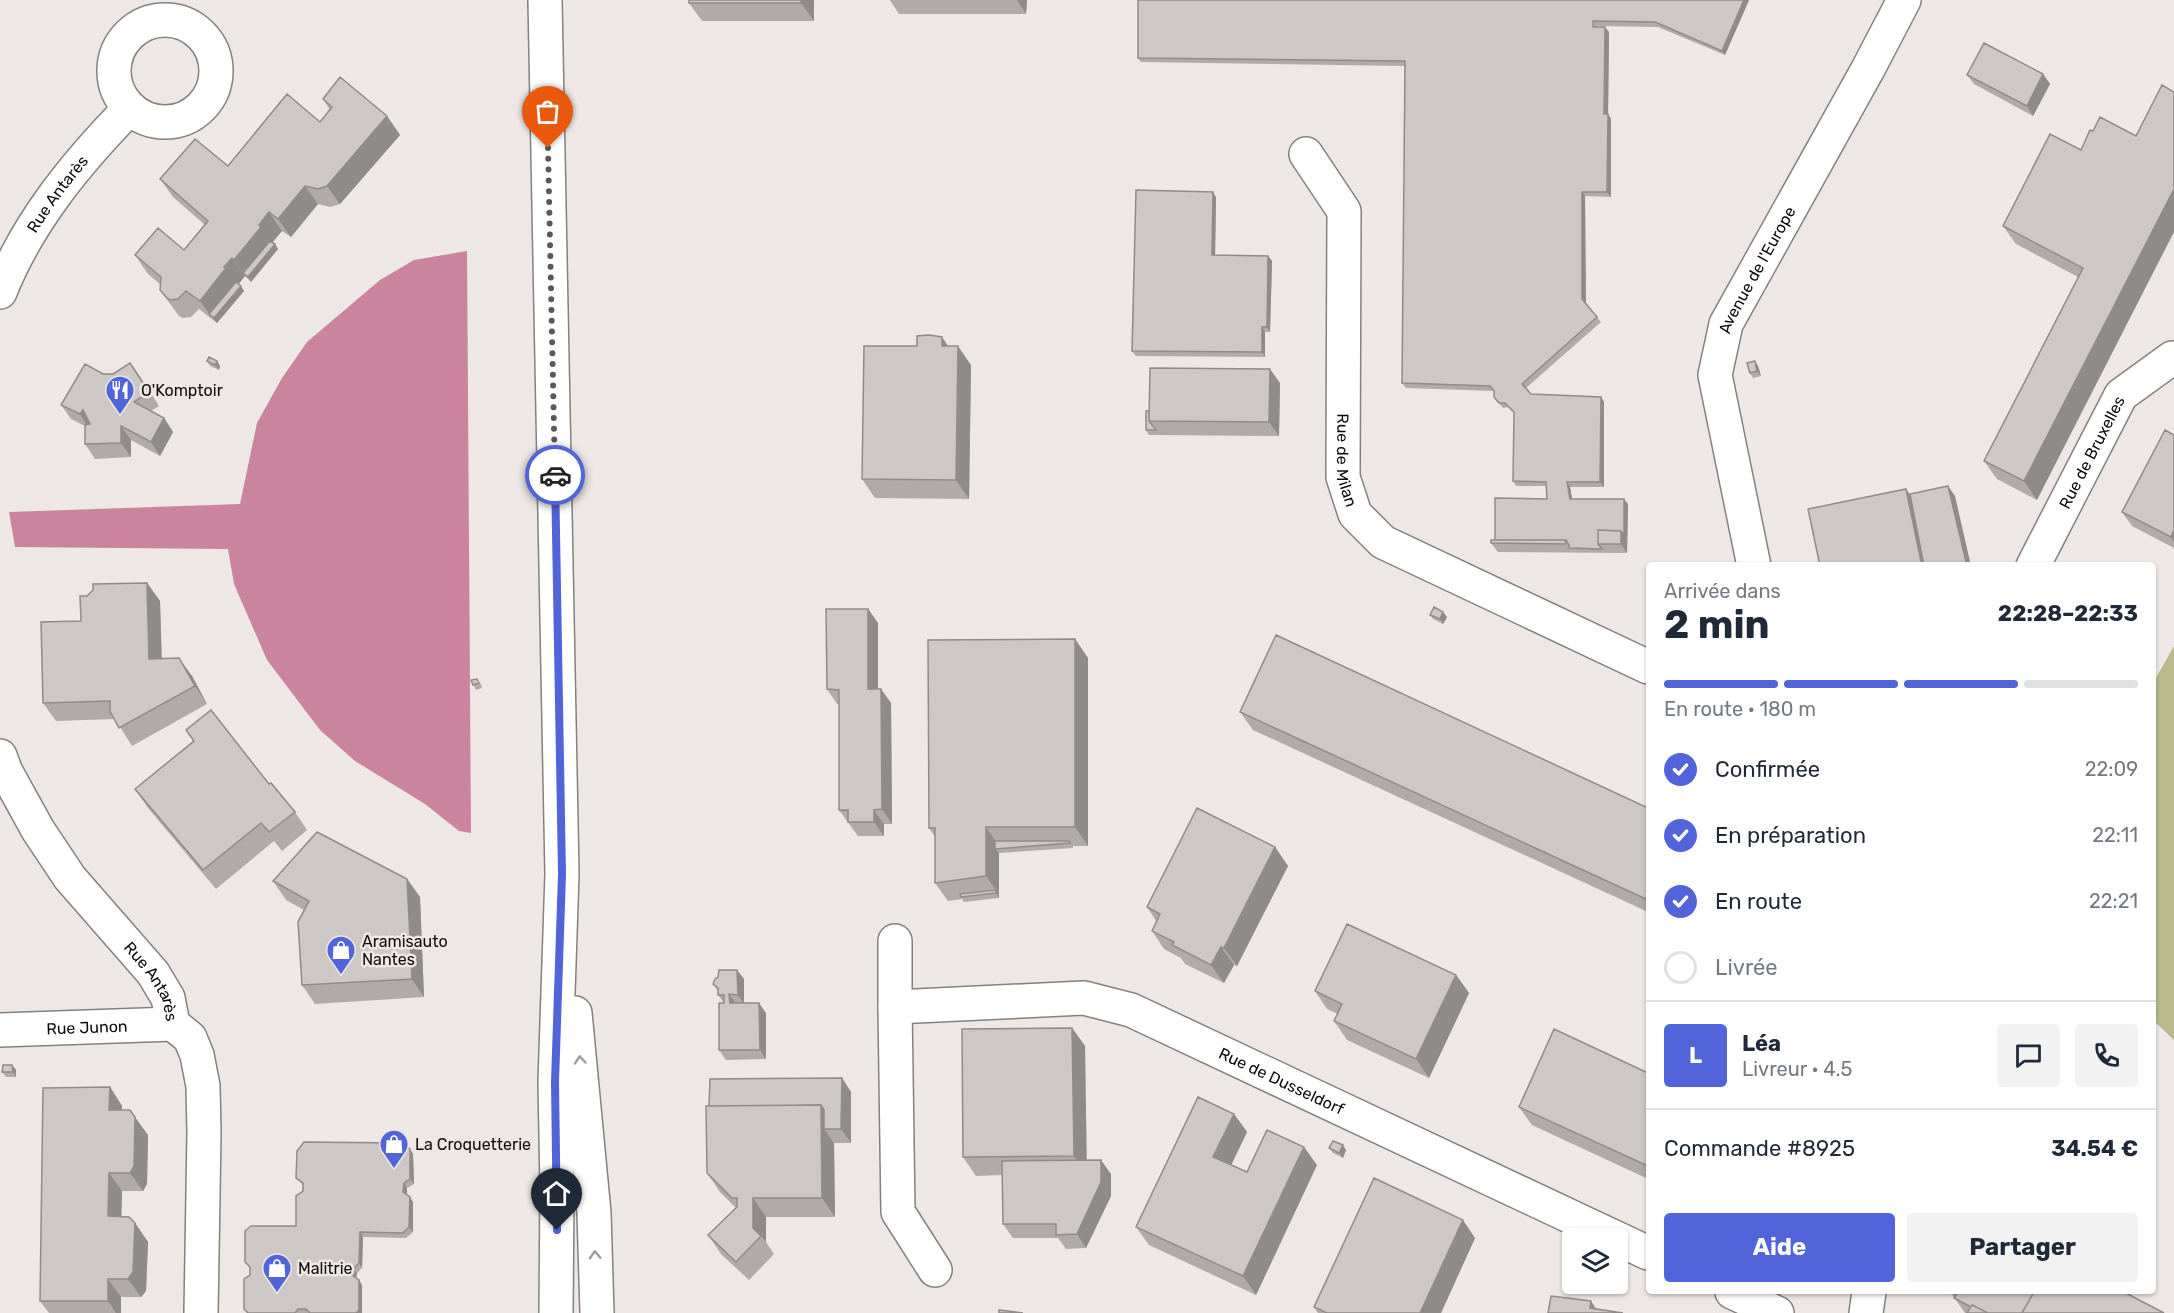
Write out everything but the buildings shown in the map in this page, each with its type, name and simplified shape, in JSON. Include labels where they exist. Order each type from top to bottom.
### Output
[{"type":"street","name":"Avenue de l'Europe","points":[[1753,562],[1715,375],[1726,324],[1904,0]]},
{"type":"street","points":[[546,2],[562,874],[555,1082],[556,1313]]},
{"type":"street","name":"Rue Antarès","points":[[0,292],[40,214],[89,150],[130,108]]},
{"type":"street","name":"Rue de Milan","points":[[1306,154],[1344,211],[1342,477],[1355,514],[1383,542],[1646,666]]},
{"type":"street","name":"Rue de Bruxelles","points":[[2035,562],[2121,395],[2172,358]]},
{"type":"street","name":"Rue Antarès","points":[[0,756],[6,772],[38,830],[70,878],[153,973],[168,998],[173,1023],[190,1038],[197,1055],[203,1086],[201,1313]]},
{"type":"street","points":[[562,874],[594,1213],[597,1313]]},
{"type":"street","points":[[895,941],[898,1212],[934,1270]]},
{"type":"street","name":"Rue de Dusseldorf","points":[[895,1007],[1084,998],[1131,1010],[1646,1251]]},
{"type":"street","name":"Rue Junon","points":[[0,1030],[173,1023]]},
{"type":"street","points":[[1736,1294],[1778,1313]]},
{"type":"street","points":[[1866,1313],[1869,1294]]},
{"type":"green space","points":[[2174,646],[2174,1040],[2156,1023],[2156,678]]},
{"type":"shaded area","points":[[467,251],[471,833],[459,831],[425,804],[355,761],[320,730],[267,660],[234,584],[228,549],[15,547],[9,512],[240,504],[257,423],[282,378],[307,342],[380,280],[414,260]]},
{"type":"way so far","points":[[548,148],[555,475]]},
{"type":"place","name":"O'Komptoir","points":[[120,416]]},
{"type":"place","name":"Aramisauto Nantes","points":[[341,976]]},
{"type":"place","name":"La Croquetterie","points":[[394,1170]]},
{"type":"place","name":"Malitrie","points":[[277,1294]]},
{"type":"route","points":[[555,475],[562,874],[555,1082],[557,1230]]}]
